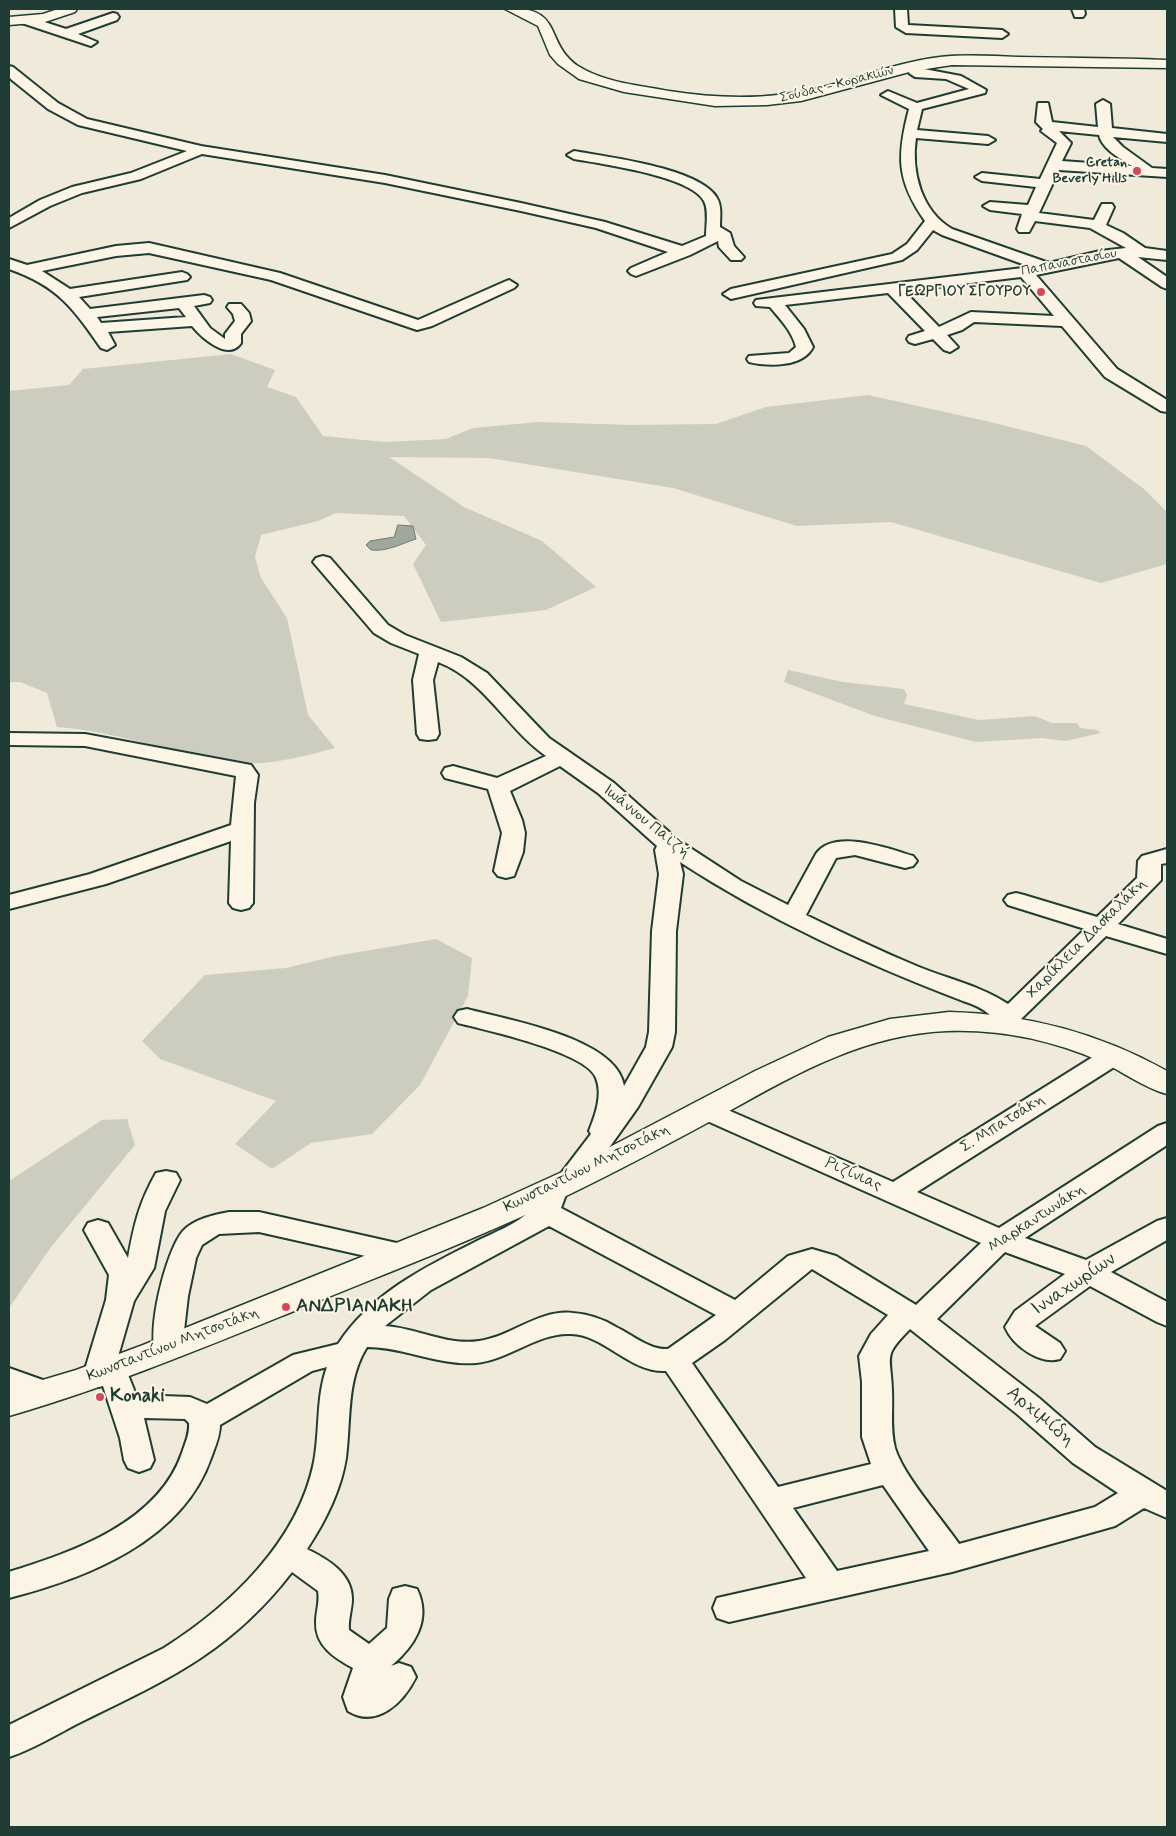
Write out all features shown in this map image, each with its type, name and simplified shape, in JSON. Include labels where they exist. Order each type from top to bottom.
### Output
[{"type":"main road","points":[[9,21],[53,16],[70,9]]},
{"type":"main road","name":"Σούδας - Κορακιών","points":[[512,9],[543,21],[556,52],[570,66],[584,75],[619,86],[708,101],[755,102],[801,96],[911,67],[940,62],[997,60],[1167,64]]},
{"type":"main road","name":"Κωνσταντίνου Μητσοτάκη","points":[[9,1403],[105,1373],[557,1193],[705,1110],[798,1062],[852,1039],[913,1024],[967,1007],[1113,1056],[1167,1084]]},
{"type":"street","points":[[901,9],[902,27],[906,29],[1002,34]]},
{"type":"street","points":[[65,34],[113,17]]},
{"type":"street","points":[[26,20],[91,42]]},
{"type":"street","points":[[9,70],[36,93],[73,118],[201,150],[385,179],[521,207],[607,226],[685,252]]},
{"type":"street","points":[[915,73],[930,72],[949,75],[980,90],[955,108],[944,137]]},
{"type":"street","points":[[888,95],[916,107],[955,108]]},
{"type":"street","points":[[1103,104],[1106,138],[1118,150],[1150,172],[1167,187]]},
{"type":"street","points":[[1043,106],[1044,124],[1167,138]]},
{"type":"street","points":[[916,107],[909,133],[906,172],[915,195],[932,222],[947,232],[1049,268]]},
{"type":"street","points":[[1028,219],[1064,143],[1058,136],[1048,131]]},
{"type":"street","points":[[909,133],[987,139]]},
{"type":"street","points":[[9,224],[45,203],[77,190],[136,176],[201,150]]},
{"type":"street","points":[[574,154],[647,168],[701,188],[714,205],[714,235],[710,240],[636,271]]},
{"type":"street","points":[[1054,165],[1167,174]]},
{"type":"street","points":[[982,177],[1044,184]]},
{"type":"street","points":[[990,206],[1028,219],[1071,220],[1098,226],[1118,236],[1141,252]]},
{"type":"street","points":[[1098,226],[1107,207]]},
{"type":"street","points":[[731,294],[897,257],[912,247],[932,222]]},
{"type":"street","points":[[714,230],[725,236],[727,247],[736,257]]},
{"type":"street","points":[[16,270],[116,251],[149,248],[275,276],[417,325],[426,324],[509,285]]},
{"type":"street","points":[[1121,252],[1167,284]]},
{"type":"street","name":"Παπαναστασίου","points":[[755,359],[793,358],[803,353],[805,348],[805,341],[794,325],[768,303],[1026,273],[1075,260],[1121,252],[1167,255]]},
{"type":"street","points":[[16,270],[47,278],[67,294],[98,328],[107,345]]},
{"type":"street","points":[[1026,273],[1111,373],[1167,407]]},
{"type":"street","points":[[67,294],[182,277]]},
{"type":"street","points":[[892,288],[950,347]]},
{"type":"street","points":[[86,314],[204,300]]},
{"type":"street","points":[[184,302],[213,341],[226,344],[233,343],[233,334],[243,321],[241,313],[235,307]]},
{"type":"street","points":[[915,339],[956,327],[971,317],[1067,321]]},
{"type":"street","points":[[98,328],[198,321]]},
{"type":"street","name":"Ιωάννου Παϊζή","points":[[323,562],[381,629],[454,661],[480,677],[529,732],[560,758],[606,788],[670,845],[733,886],[793,917],[868,954],[941,984],[958,997],[967,1007]]},
{"type":"street","points":[[428,734],[423,680],[430,652]]},
{"type":"street","points":[[9,739],[85,740],[243,770],[247,775],[243,788],[241,903]]},
{"type":"street","points":[[453,773],[501,786],[560,758]]},
{"type":"street","points":[[501,786],[499,794],[512,822],[514,834],[506,871]]},
{"type":"street","points":[[9,902],[42,895],[138,865],[242,829]]},
{"type":"street","points":[[9,1742],[177,1658],[230,1619],[288,1554],[305,1525],[326,1478],[331,1452],[334,1396],[352,1345],[382,1311],[408,1289],[527,1227],[557,1193],[635,1092],[659,1047],[662,1032],[660,1008],[664,931],[671,874],[666,850],[670,845]]},
{"type":"street","points":[[793,917],[827,854],[834,850],[851,847],[905,861]]},
{"type":"street","name":"Χαρίκλεια Δασκαλάκη","points":[[1009,1022],[1149,880],[1150,862],[1163,856]]},
{"type":"street","points":[[1016,900],[1167,947]]},
{"type":"street","points":[[467,1017],[571,1047],[595,1060],[607,1073],[611,1086],[609,1113],[596,1144]]},
{"type":"street","name":"Σ. Μπατσάκη","points":[[894,1193],[1113,1056]]},
{"type":"street","name":"Ριζίνιας","points":[[705,1110],[1001,1240],[1088,1272],[1167,1316]]},
{"type":"street","name":"Μαρκαντωνάκη","points":[[952,1559],[882,1457],[876,1435],[878,1388],[874,1354],[880,1342],[913,1317],[1001,1240],[1075,1194],[1167,1132]]},
{"type":"street","points":[[120,1300],[140,1268],[151,1211],[166,1180]]},
{"type":"street","points":[[557,1193],[737,1314]]},
{"type":"street","points":[[167,1348],[176,1286],[187,1246],[201,1232],[221,1223],[238,1220],[259,1222],[401,1254]]},
{"type":"street","name":"Ινναχωρίων","points":[[1050,1351],[1022,1332],[1020,1327],[1025,1319],[1088,1272],[1167,1228]]},
{"type":"street","points":[[98,1230],[123,1275],[120,1300],[105,1373],[125,1406],[139,1460]]},
{"type":"street","name":"Αρχιμίδη","points":[[674,1360],[737,1314],[798,1264],[812,1260],[826,1264],[913,1317],[1028,1406],[1084,1455],[1155,1499]]},
{"type":"street","points":[[205,1419],[303,1362],[328,1356],[352,1345],[390,1337],[444,1351],[477,1352],[508,1344],[550,1326],[572,1323],[585,1325],[609,1335],[658,1361],[674,1360],[830,1587]]},
{"type":"street","points":[[9,1378],[43,1392]]},
{"type":"street","points":[[9,1585],[62,1568],[122,1539],[145,1524],[172,1499],[186,1480],[205,1433],[205,1419],[200,1412],[190,1408],[125,1406]]},
{"type":"street","points":[[772,1501],[890,1471]]},
{"type":"street","points":[[729,1608],[952,1559],[1104,1517],[1155,1499]]},
{"type":"street","points":[[288,1554],[329,1580],[336,1596],[331,1620],[334,1634],[342,1645],[385,1669],[405,1631],[405,1599]]},
{"type":"shaded area","points":[[231,354],[275,370],[267,387],[296,397],[323,436],[385,442],[446,439],[473,428],[539,422],[630,425],[716,424],[766,407],[868,395],[986,421],[1086,446],[1144,489],[1167,512],[1167,564],[1101,583],[891,522],[797,526],[673,488],[489,458],[389,457],[464,507],[542,541],[596,587],[546,610],[441,622],[413,564],[426,545],[404,516],[336,513],[318,521],[261,535],[255,557],[261,578],[287,618],[308,715],[335,748],[301,757],[265,763],[241,763],[195,755],[104,733],[57,727],[47,693],[20,682],[9,682],[9,391],[69,385],[83,369]]},
{"type":"shaded area","points":[[398,525],[413,526],[416,539],[383,550],[371,550],[366,545],[370,541],[394,537]]},
{"type":"shaded area","points":[[788,670],[843,682],[904,689],[907,695],[904,704],[979,720],[1035,716],[1052,723],[1077,723],[1080,728],[1097,730],[1101,733],[1065,741],[1042,738],[976,742],[875,716],[784,682]]},
{"type":"shaded area","points":[[436,939],[472,958],[468,996],[420,1085],[372,1134],[311,1143],[272,1169],[235,1144],[276,1101],[160,1059],[142,1041],[205,975],[286,968],[335,956]]},
{"type":"shaded area","points":[[127,1119],[135,1145],[51,1247],[9,1308],[9,1181],[102,1120]]},
{"type":"place","name":"Cretan Beverly Hills","points":[[1137,171]]},
{"type":"place","name":"ΓΕΩΡΓΙΟΥ ΣΓΟΥΡΟΥ","points":[[1041,292]]},
{"type":"place","name":"ΑΝΔΡΙΑΝΑΚΗ","points":[[286,1307]]},
{"type":"place","name":"Konaki","points":[[100,1397]]}]
